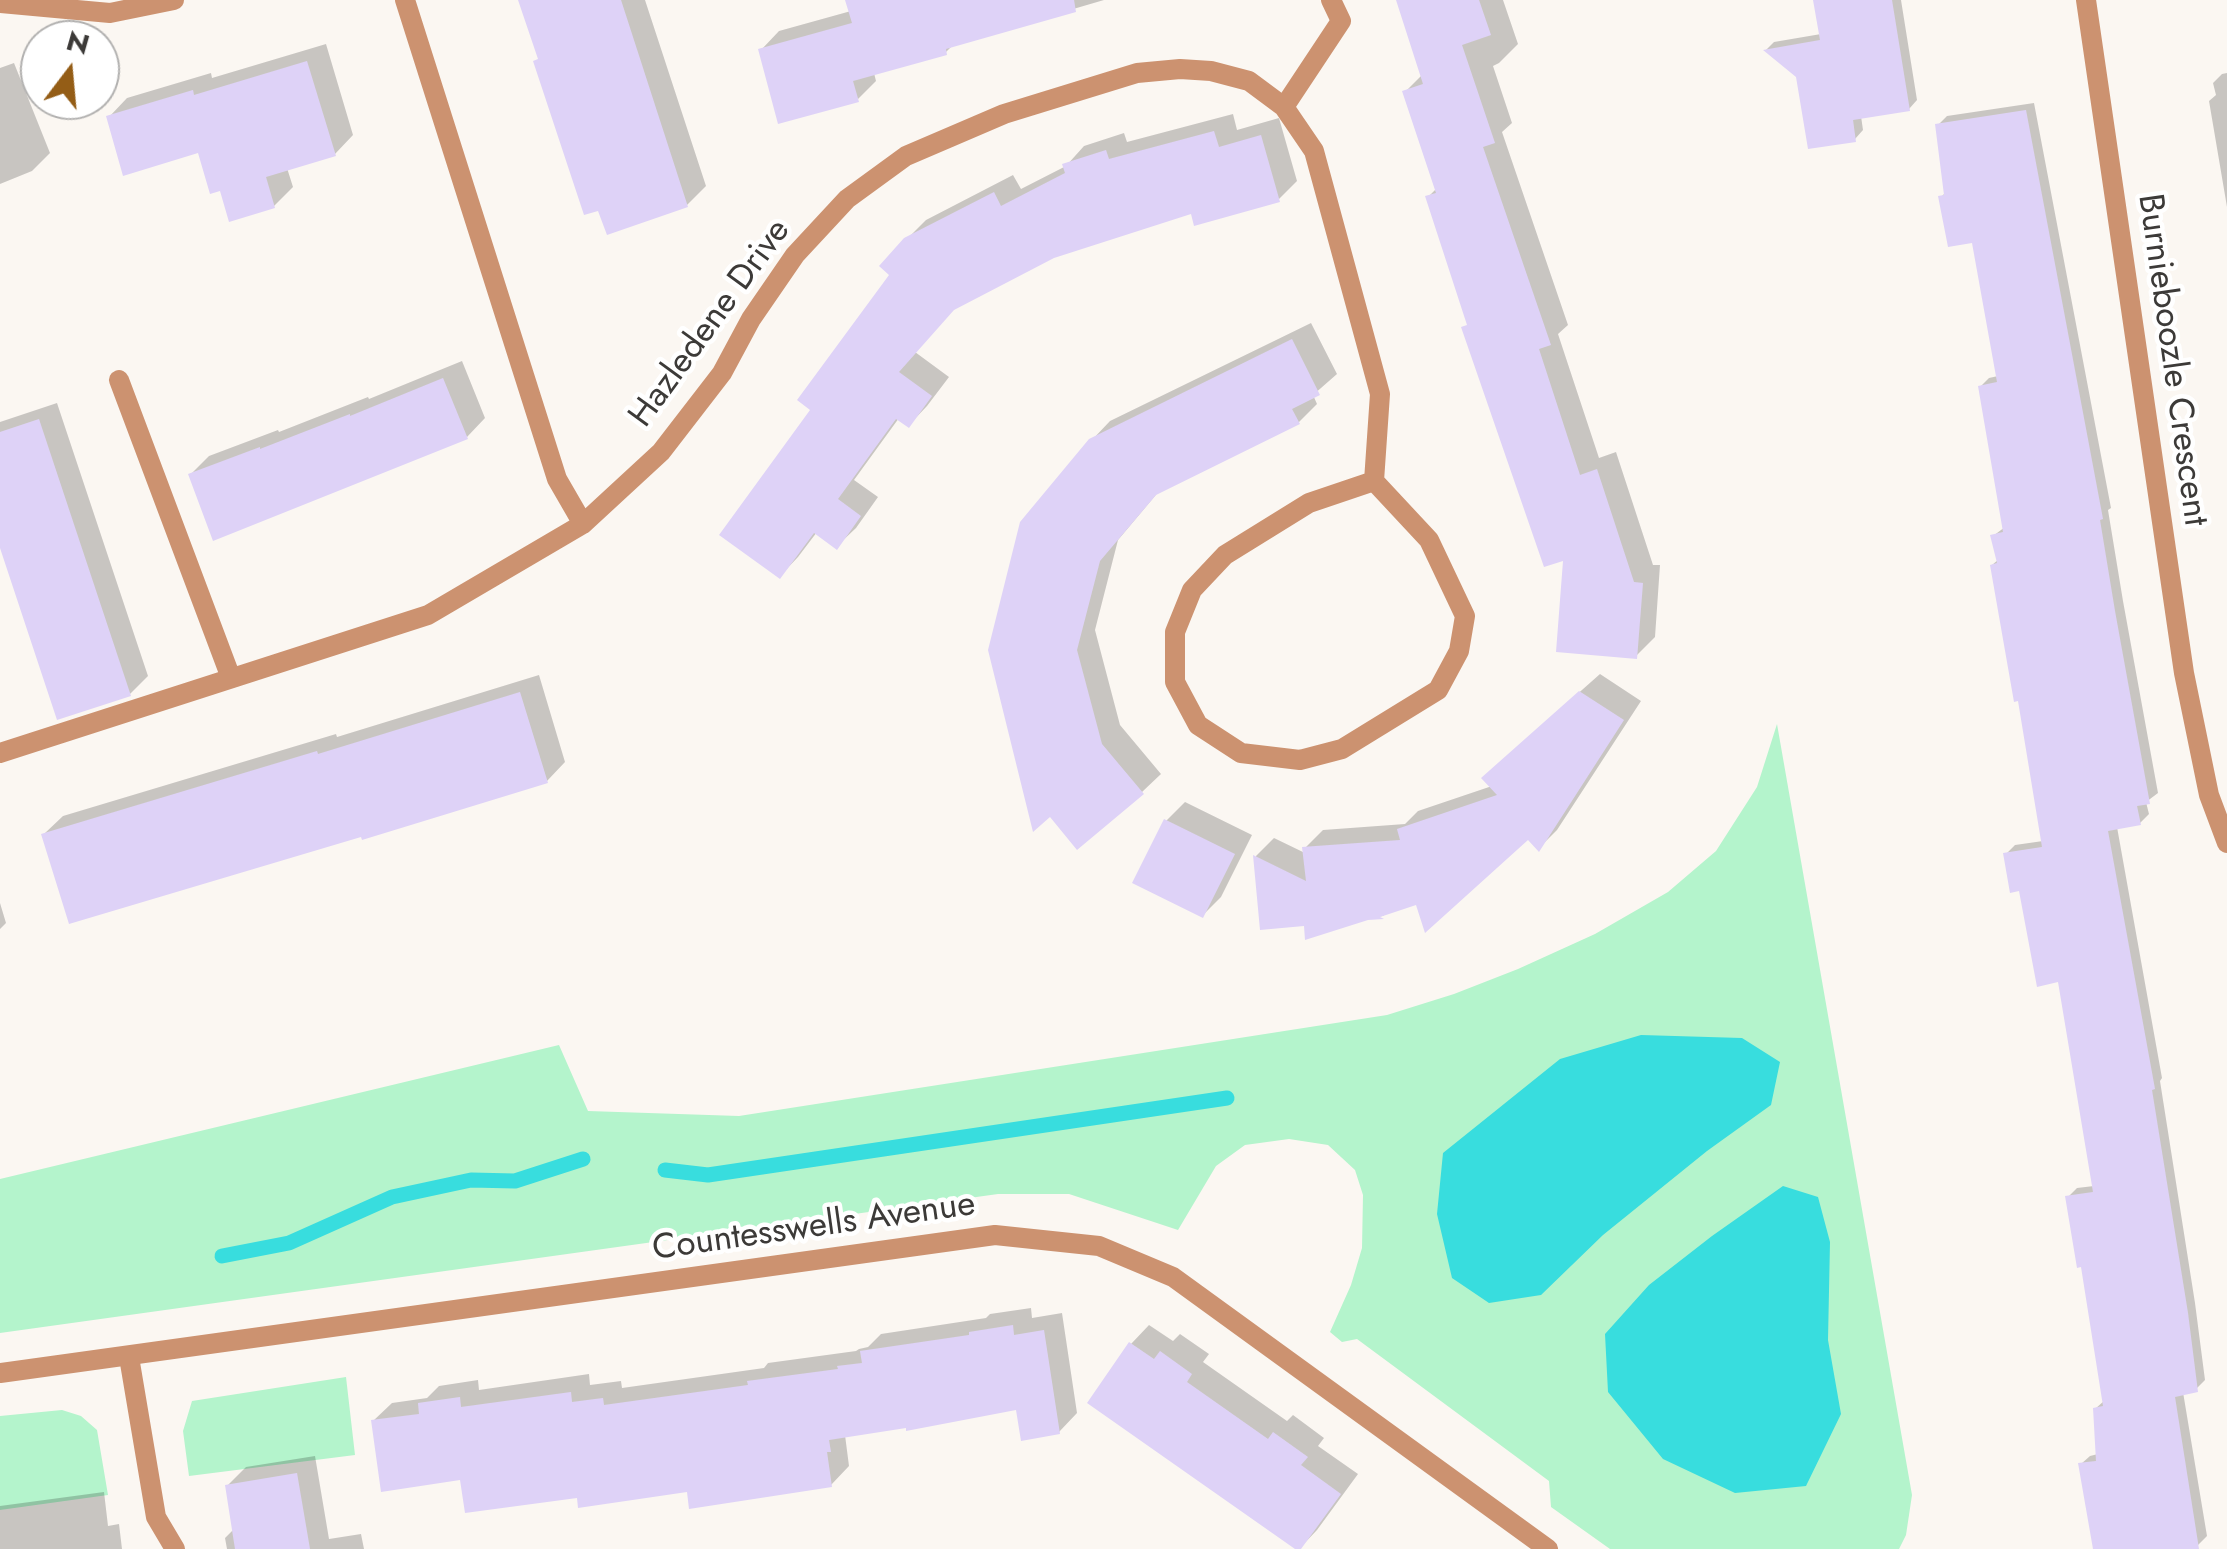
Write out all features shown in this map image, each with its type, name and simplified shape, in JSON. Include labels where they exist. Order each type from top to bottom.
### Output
[{"type":"street","points":[[0,3],[110,13],[174,0]]},
{"type":"street","points":[[405,0],[557,479],[583,524]]},
{"type":"street","points":[[1332,0],[1341,21],[1284,107],[1314,151],[1380,394],[1374,481],[1430,540],[1465,616],[1459,650],[1438,690],[1342,749],[1300,760],[1241,754],[1198,725],[1174,682],[1175,632],[1192,590],[1225,555],[1309,502],[1374,481]]},
{"type":"street","name":"Burnieboozle Crescent","points":[[2086,0],[2184,673],[2209,796],[2227,843]]},
{"type":"street","name":"Hazledene Drive","points":[[0,752],[428,614],[583,524],[661,452],[722,373],[750,319],[796,254],[848,200],[906,156],[1004,114],[1137,73],[1211,71],[1249,81],[1284,107]]},
{"type":"street","points":[[119,380],[232,678]]},
{"type":"street","name":"Countesswells Avenue","points":[[0,1373],[995,1236],[1099,1246],[1173,1276],[1548,1549]]},
{"type":"street","points":[[129,1356],[156,1517],[174,1549]]},
{"type":"green space","points":[[1777,724],[1912,1495],[1906,1535],[1899,1549],[1610,1549],[1551,1507],[1549,1481],[1357,1339],[1342,1342],[1330,1332],[1362,1248],[1363,1195],[1355,1170],[1328,1145],[1289,1139],[1245,1145],[1216,1166],[1178,1230],[1069,1194],[998,1194],[0,1333],[0,1179],[559,1045],[588,1111],[739,1116],[1387,1015],[1454,994],[1595,934],[1668,892],[1716,851],[1757,787]]},
{"type":"green space","points":[[346,1377],[355,1455],[189,1476],[183,1431],[192,1401]]},
{"type":"green space","points":[[62,1410],[81,1416],[97,1430],[108,1495],[0,1510],[0,1416]]},
{"type":"water","points":[[1641,1035],[1742,1038],[1780,1062],[1771,1105],[1603,1235],[1541,1295],[1489,1303],[1452,1278],[1437,1214],[1443,1153],[1560,1059]]},
{"type":"water","points":[[1783,1186],[1818,1197],[1830,1242],[1828,1340],[1841,1414],[1806,1486],[1735,1493],[1663,1459],[1608,1392],[1605,1334],[1649,1285]]},
{"type":"building","points":[[518,0],[621,0],[688,207],[607,235],[598,211],[584,215],[533,61],[538,59]]},
{"type":"building","points":[[845,0],[1074,0],[1076,12],[946,49],[947,55],[853,81],[859,102],[778,124],[758,49],[852,23]]},
{"type":"building","points":[[1396,0],[1479,0],[1491,35],[1462,45],[1495,143],[1483,147],[1551,345],[1539,349],[1580,475],[1597,469],[1634,582],[1643,583],[1637,659],[1556,652],[1563,561],[1544,567],[1461,327],[1467,325],[1425,196],[1436,193],[1402,91],[1423,84]]},
{"type":"building","points":[[1813,0],[1892,0],[1910,111],[1853,120],[1856,142],[1808,149],[1796,77],[1763,50],[1820,40]]},
{"type":"building","points":[[307,61],[336,156],[266,177],[275,208],[229,222],[220,191],[210,194],[198,153],[123,176],[107,120],[120,120],[120,112],[193,90],[194,95]]},
{"type":"building","points":[[2026,110],[2103,519],[2100,520],[2115,611],[2150,804],[2137,806],[2141,825],[2108,831],[2155,1089],[2152,1090],[2188,1313],[2198,1392],[2175,1397],[2199,1549],[2093,1549],[2078,1463],[2096,1461],[2093,1408],[2103,1406],[2081,1267],[2077,1268],[2065,1196],[2093,1192],[2058,982],[2037,987],[2019,891],[2010,893],[2003,853],[2042,847],[1990,565],[1997,563],[1990,535],[2003,532],[1978,386],[1997,382],[1972,243],[1948,247],[1938,196],[1944,195],[1935,124]]},
{"type":"building","points":[[1214,131],[1219,147],[1261,135],[1280,202],[1194,226],[1191,214],[1054,258],[954,310],[899,372],[932,396],[909,428],[896,419],[838,499],[861,516],[837,550],[814,533],[780,579],[719,535],[810,410],[797,400],[889,275],[879,266],[904,238],[994,192],[1001,206],[1065,173],[1062,164],[1106,150],[1109,159]]},
{"type":"building","points":[[1292,339],[1320,395],[1292,409],[1300,424],[1156,495],[1100,561],[1077,650],[1102,744],[1144,794],[1077,850],[1050,817],[1033,832],[988,650],[1020,522],[1089,439]]},
{"type":"building","points":[[443,378],[468,439],[213,541],[188,474]]},
{"type":"building","points":[[39,419],[131,696],[57,720],[0,548],[0,432]]},
{"type":"building","points":[[1579,691],[1624,720],[1539,852],[1528,840],[1425,933],[1416,905],[1380,917],[1384,919],[1368,920],[1305,940],[1304,926],[1260,930],[1253,855],[1306,881],[1302,847],[1400,840],[1397,829],[1497,795],[1481,778]]},
{"type":"building","points":[[520,692],[548,783],[69,924],[41,834]]},
{"type":"building","points":[[1164,819],[1235,854],[1203,918],[1132,883]]},
{"type":"building","points":[[1013,1325],[1014,1335],[1044,1330],[1060,1434],[1021,1441],[1016,1410],[906,1431],[829,1440],[832,1487],[689,1509],[687,1492],[578,1508],[577,1498],[465,1513],[460,1480],[381,1492],[371,1420],[419,1414],[418,1403],[460,1397],[461,1407],[571,1392],[572,1402],[603,1398],[604,1405],[838,1369],[837,1366],[862,1363],[860,1351]]},
{"type":"building","points":[[1129,1342],[1154,1359],[1160,1351],[1192,1374],[1187,1382],[1268,1439],[1273,1432],[1308,1457],[1301,1465],[1341,1494],[1301,1549],[1295,1549],[1087,1403]]},
{"type":"building","points":[[297,1473],[310,1549],[235,1549],[225,1485]]},
{"type":"waterway","points":[[665,1170],[708,1175],[1227,1098]]},
{"type":"waterway","points":[[222,1256],[289,1243],[392,1197],[471,1180],[515,1181],[583,1159]]}]
